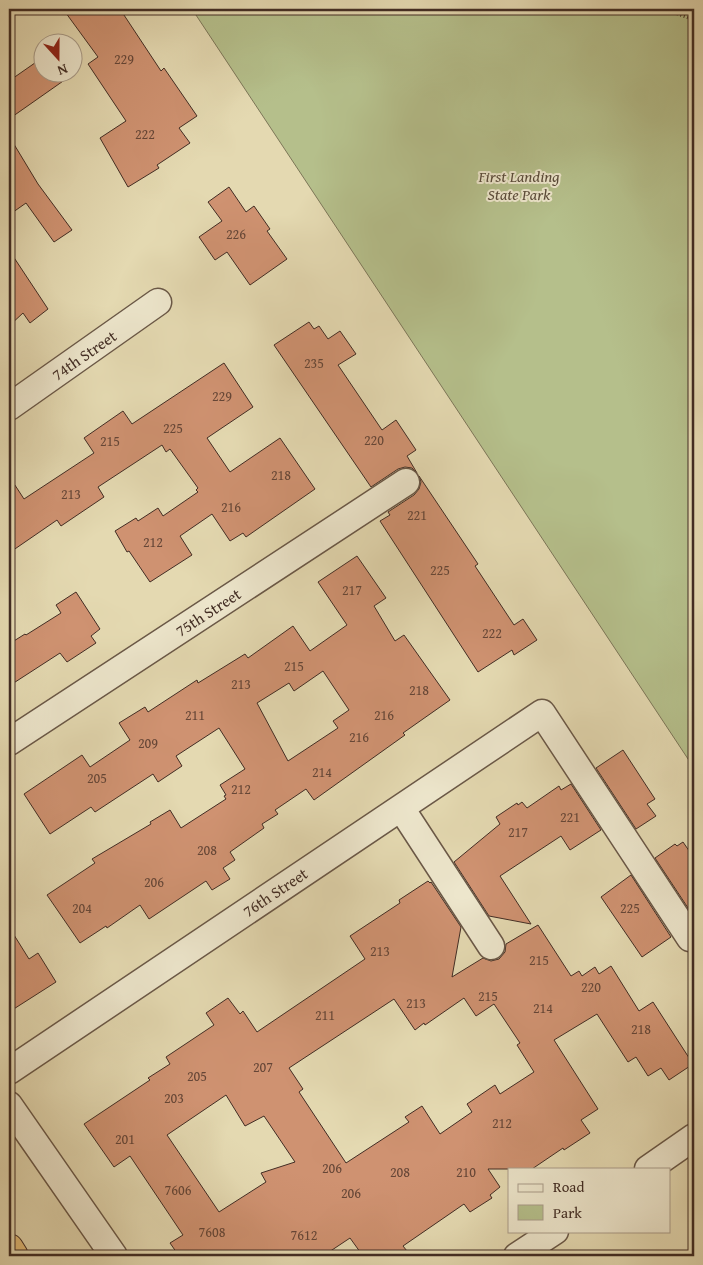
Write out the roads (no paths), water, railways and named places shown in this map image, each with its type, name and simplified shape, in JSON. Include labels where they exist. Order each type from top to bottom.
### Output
[{"type":"highway","points":[[9,1248],[14,1256]]},
{"type":"street","name":"74th Street","points":[[9,407],[158,302]]},
{"type":"street","name":"75th Street","points":[[9,742],[406,482]]},
{"type":"street","name":"76th Street","points":[[9,1072],[542,713],[690,938]]},
{"type":"street","points":[[401,808],[490,946]]},
{"type":"street","points":[[9,1105],[114,1256]]},
{"type":"street","points":[[649,1168],[694,1137]]},
{"type":"street","points":[[517,1256],[553,1232]]},
{"type":"park label","name":"First Landing State Park","points":[[519,185]]}]
